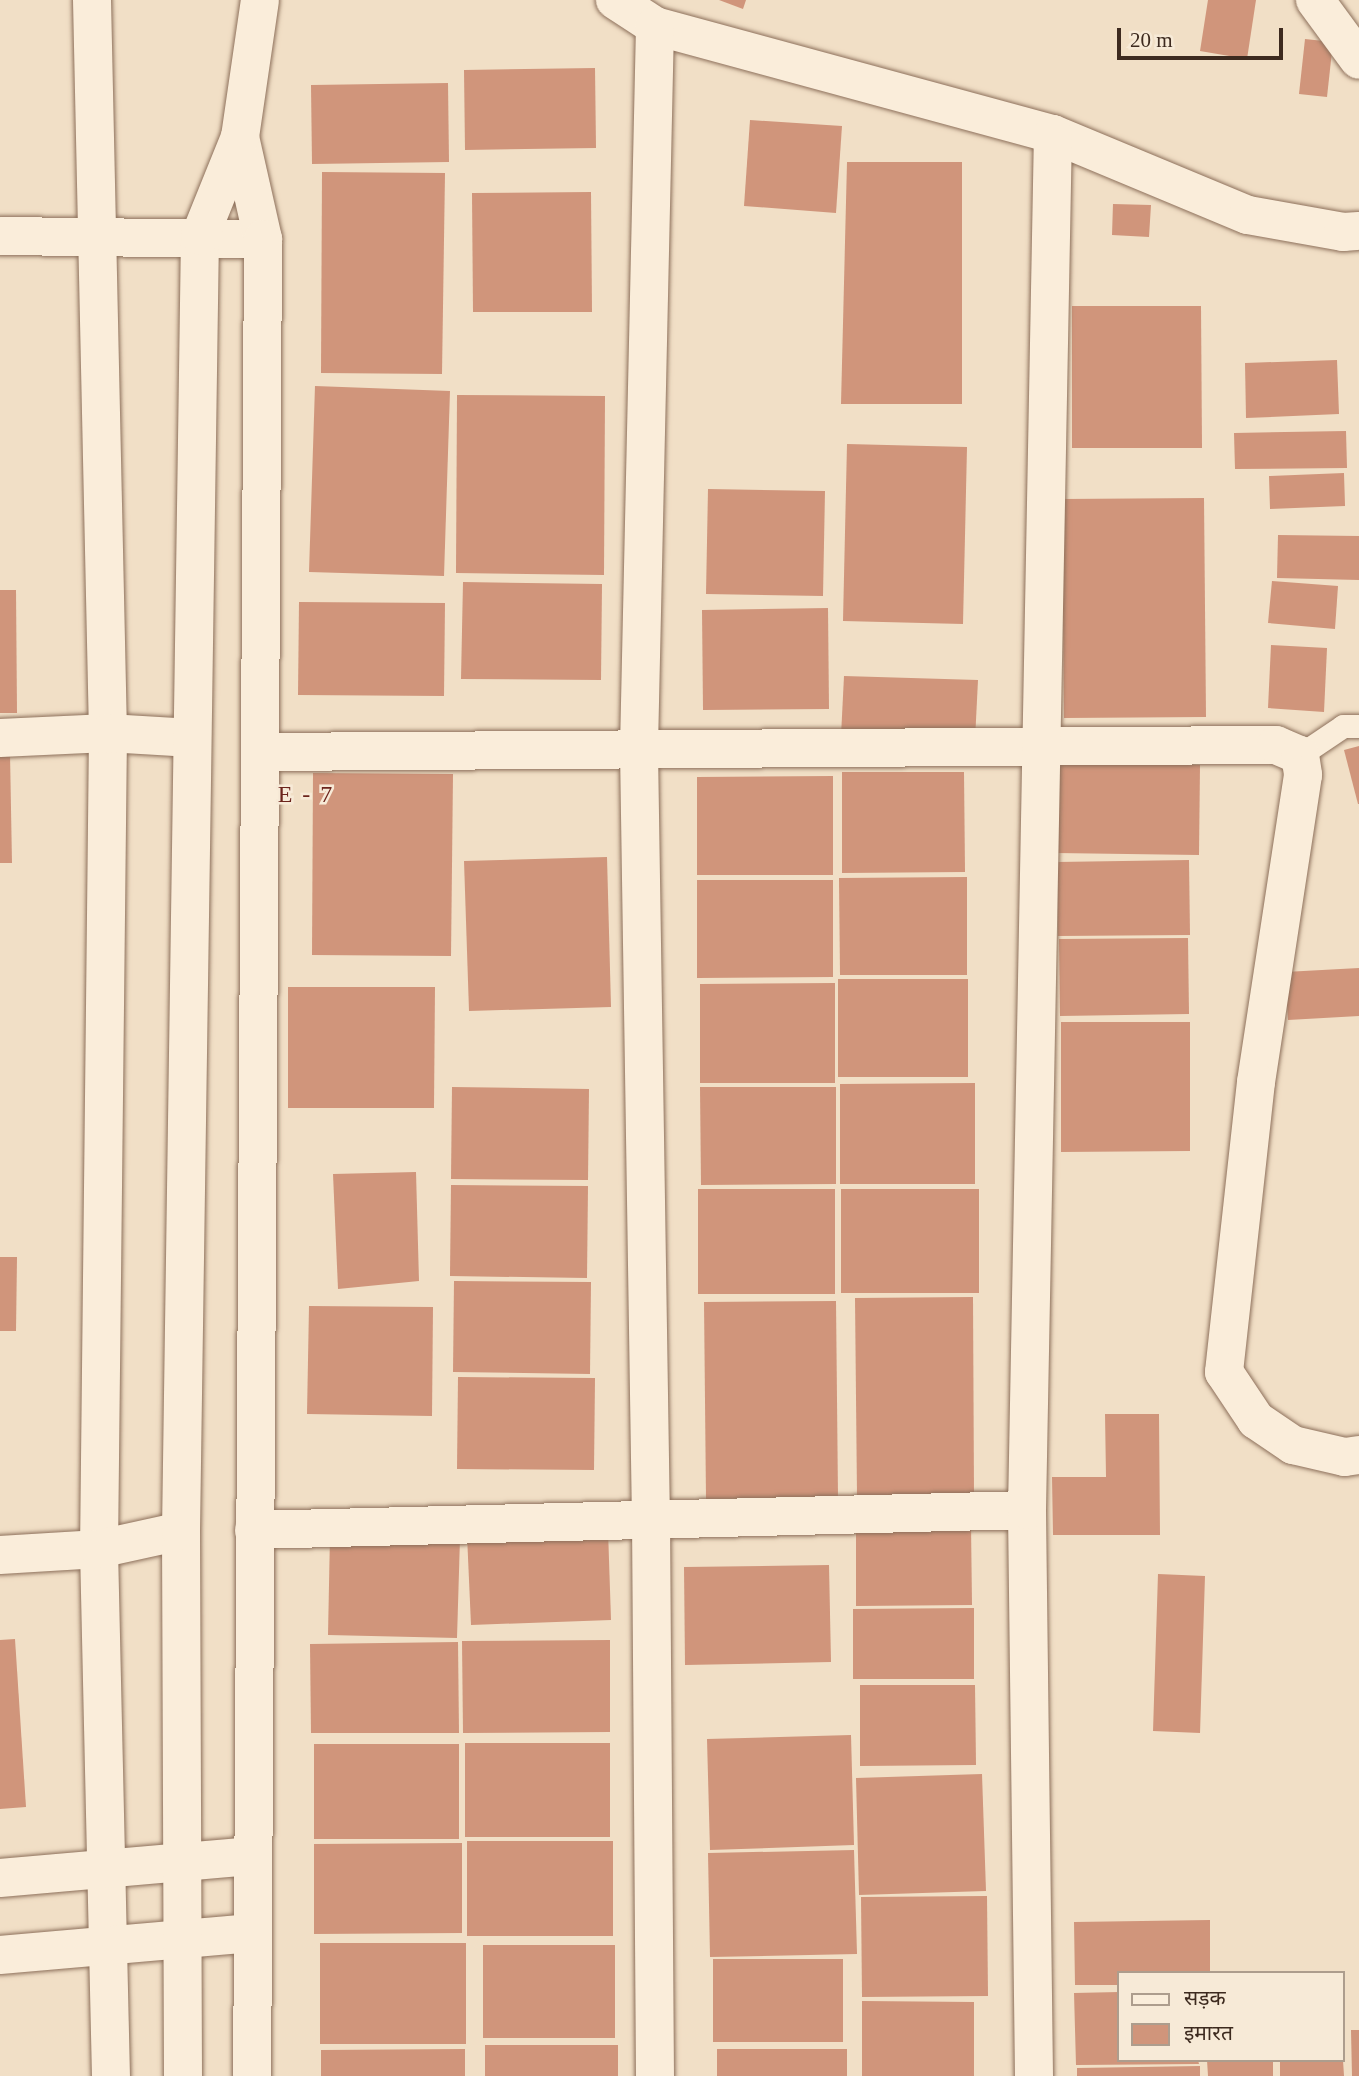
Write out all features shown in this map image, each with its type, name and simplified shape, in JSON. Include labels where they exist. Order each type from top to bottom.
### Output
[{"type":"street","points":[[92,0],[107,733],[99,1549],[111,2076]]},
{"type":"street","points":[[183,2076],[181,1531],[200,236],[240,137],[260,0]]},
{"type":"street","points":[[615,0],[655,26],[1053,134],[1248,215],[1343,232],[1359,231]]},
{"type":"street","points":[[1315,0],[1359,60]]},
{"type":"street","points":[[655,26],[639,750],[651,1519],[655,2076]]},
{"type":"street","points":[[1034,2076],[1027,1510],[1053,134]]},
{"type":"street","points":[[240,137],[264,239],[252,2076]]},
{"type":"street","points":[[0,236],[200,236],[264,239]]},
{"type":"street","points":[[0,738],[107,733],[192,737]]},
{"type":"street","points":[[261,752],[1041,749],[1276,745],[1300,755],[1303,775],[1256,1082],[1224,1372],[1256,1420],[1293,1445],[1345,1457],[1359,1455]]},
{"type":"street","points":[[254,1530],[1027,1510]]},
{"type":"street","points":[[0,1555],[99,1549],[181,1531]]},
{"type":"street","points":[[0,1878],[253,1856]]},
{"type":"street","points":[[0,1955],[252,1933]]},
{"type":"lane","points":[[1300,755],[1343,726],[1359,726]]},
{"type":"building","points":[[719,0],[746,0],[743,9]]},
{"type":"building","points":[[1208,0],[1256,0],[1247,59],[1200,51]]},
{"type":"building","points":[[1305,39],[1333,42],[1327,97],[1299,94]]},
{"type":"building","points":[[595,68],[596,148],[465,150],[464,70]]},
{"type":"building","points":[[448,83],[449,162],[312,164],[311,85]]},
{"type":"building","points":[[750,120],[842,126],[836,213],[744,206]]},
{"type":"building","points":[[847,162],[962,162],[962,404],[841,404]]},
{"type":"building","points":[[322,172],[445,173],[442,374],[321,373]]},
{"type":"building","points":[[591,192],[592,312],[473,312],[472,193]]},
{"type":"building","points":[[1113,204],[1151,205],[1149,237],[1112,235]]},
{"type":"building","points":[[1072,306],[1201,306],[1202,448],[1072,448]]},
{"type":"building","points":[[1337,360],[1339,414],[1246,418],[1245,363]]},
{"type":"building","points":[[315,386],[450,391],[444,576],[309,572]]},
{"type":"building","points":[[457,395],[605,396],[604,575],[456,573]]},
{"type":"building","points":[[1346,431],[1347,468],[1235,469],[1234,433]]},
{"type":"building","points":[[847,444],[967,447],[963,624],[843,621]]},
{"type":"building","points":[[1344,473],[1345,506],[1270,509],[1269,476]]},
{"type":"building","points":[[708,489],[825,491],[823,596],[706,594]]},
{"type":"building","points":[[1204,498],[1206,717],[1064,718],[1062,499]]},
{"type":"building","points":[[1278,535],[1359,536],[1359,580],[1277,578]]},
{"type":"building","points":[[1272,581],[1338,586],[1335,629],[1268,623]]},
{"type":"building","points":[[463,582],[602,584],[601,680],[461,679]]},
{"type":"building","points":[[0,590],[16,590],[17,713],[0,713]]},
{"type":"building","points":[[299,602],[445,603],[444,696],[298,695]]},
{"type":"building","points":[[828,608],[829,709],[703,710],[702,610]]},
{"type":"building","points":[[1271,645],[1327,648],[1324,712],[1268,708]]},
{"type":"building","points":[[844,676],[978,680],[975,740],[841,736]]},
{"type":"building","points":[[1359,746],[1359,804],[1358,804],[1344,750]]},
{"type":"building","points":[[0,753],[10,753],[12,863],[0,863]]},
{"type":"building","points":[[1057,763],[1200,765],[1199,855],[1056,853]]},
{"type":"building","points":[[842,772],[964,772],[965,872],[842,873]]},
{"type":"building","points":[[313,773],[453,774],[451,956],[312,955]]},
{"type":"building","points":[[833,776],[833,875],[697,875],[697,777]]},
{"type":"building","points":[[607,857],[611,1007],[469,1011],[464,861]]},
{"type":"building","points":[[1189,860],[1190,935],[1058,936],[1057,862]]},
{"type":"building","points":[[967,877],[967,975],[840,975],[839,878]]},
{"type":"building","points":[[697,880],[833,880],[833,977],[697,978]]},
{"type":"building","points":[[1188,938],[1189,1014],[1060,1016],[1059,939]]},
{"type":"building","points":[[1359,968],[1359,1016],[1288,1020],[1285,972]]},
{"type":"building","points":[[838,979],[968,979],[968,1077],[838,1077]]},
{"type":"building","points":[[835,983],[835,1083],[700,1083],[700,984]]},
{"type":"building","points":[[288,987],[435,987],[434,1108],[288,1108]]},
{"type":"building","points":[[1061,1022],[1190,1022],[1190,1151],[1061,1152]]},
{"type":"building","points":[[975,1083],[975,1184],[840,1184],[840,1084]]},
{"type":"building","points":[[452,1087],[589,1089],[588,1180],[451,1179]]},
{"type":"building","points":[[700,1087],[836,1087],[836,1184],[701,1185]]},
{"type":"building","points":[[416,1172],[419,1281],[338,1289],[333,1174]]},
{"type":"building","points":[[451,1185],[588,1186],[587,1278],[450,1276]]},
{"type":"building","points":[[698,1189],[835,1189],[835,1294],[698,1294]]},
{"type":"building","points":[[841,1189],[979,1189],[979,1293],[841,1293]]},
{"type":"building","points":[[0,1257],[17,1257],[16,1331],[0,1331]]},
{"type":"building","points":[[454,1281],[591,1282],[590,1374],[453,1372]]},
{"type":"building","points":[[973,1297],[974,1496],[857,1496],[855,1298]]},
{"type":"building","points":[[836,1301],[838,1498],[706,1499],[704,1302]]},
{"type":"building","points":[[309,1306],[433,1307],[432,1416],[307,1414]]},
{"type":"building","points":[[458,1377],[595,1378],[594,1470],[457,1469]]},
{"type":"building","points":[[1105,1414],[1159,1414],[1160,1535],[1053,1535],[1052,1477],[1106,1477]]},
{"type":"building","points":[[971,1525],[972,1605],[856,1606],[856,1526]]},
{"type":"building","points":[[608,1530],[611,1620],[471,1625],[467,1535]]},
{"type":"building","points":[[330,1535],[460,1538],[457,1638],[328,1635]]},
{"type":"building","points":[[829,1565],[831,1662],[685,1665],[684,1567]]},
{"type":"building","points":[[1158,1574],[1205,1576],[1200,1733],[1153,1731]]},
{"type":"building","points":[[974,1608],[974,1679],[853,1679],[853,1609]]},
{"type":"building","points":[[15,1639],[26,1807],[0,1809],[0,1640]]},
{"type":"building","points":[[610,1640],[610,1732],[463,1733],[462,1641]]},
{"type":"building","points":[[458,1642],[459,1733],[311,1733],[310,1644]]},
{"type":"building","points":[[860,1685],[975,1685],[976,1765],[860,1766]]},
{"type":"building","points":[[851,1735],[854,1845],[710,1850],[707,1739]]},
{"type":"building","points":[[465,1743],[610,1743],[610,1837],[465,1837]]},
{"type":"building","points":[[314,1744],[459,1744],[459,1839],[314,1839]]},
{"type":"building","points":[[982,1774],[986,1891],[859,1895],[856,1778]]},
{"type":"building","points":[[467,1841],[613,1841],[613,1936],[467,1936]]},
{"type":"building","points":[[462,1843],[462,1933],[314,1934],[314,1844]]},
{"type":"building","points":[[854,1850],[857,1954],[710,1957],[708,1853]]},
{"type":"building","points":[[987,1896],[988,1996],[862,1997],[861,1897]]},
{"type":"building","points":[[1210,1920],[1210,1971],[1118,1971],[1118,1985],[1075,1985],[1074,1922]]},
{"type":"building","points":[[320,1943],[466,1943],[466,2044],[320,2044]]},
{"type":"building","points":[[483,1945],[615,1945],[615,2038],[483,2038]]},
{"type":"building","points":[[713,1959],[843,1959],[843,2042],[713,2042]]},
{"type":"building","points":[[1118,1992],[1118,2062],[1199,2064],[1076,2065],[1074,1993]]},
{"type":"building","points":[[862,2001],[974,2002],[974,2076],[862,2076]]},
{"type":"building","points":[[1351,2030],[1359,2030],[1359,2076],[1352,2076]]},
{"type":"building","points":[[485,2045],[618,2045],[618,2076],[485,2076]]},
{"type":"building","points":[[465,2049],[465,2076],[321,2076],[321,2050]]},
{"type":"building","points":[[717,2049],[847,2049],[847,2076],[717,2076]]},
{"type":"building","points":[[1207,2062],[1273,2062],[1273,2076],[1208,2076]]},
{"type":"building","points":[[1280,2062],[1343,2062],[1344,2076],[1280,2076]]},
{"type":"building","points":[[1200,2066],[1200,2076],[1077,2076],[1077,2068]]},
{"type":"district","name":"E - 7","points":[[306,795]]}]
